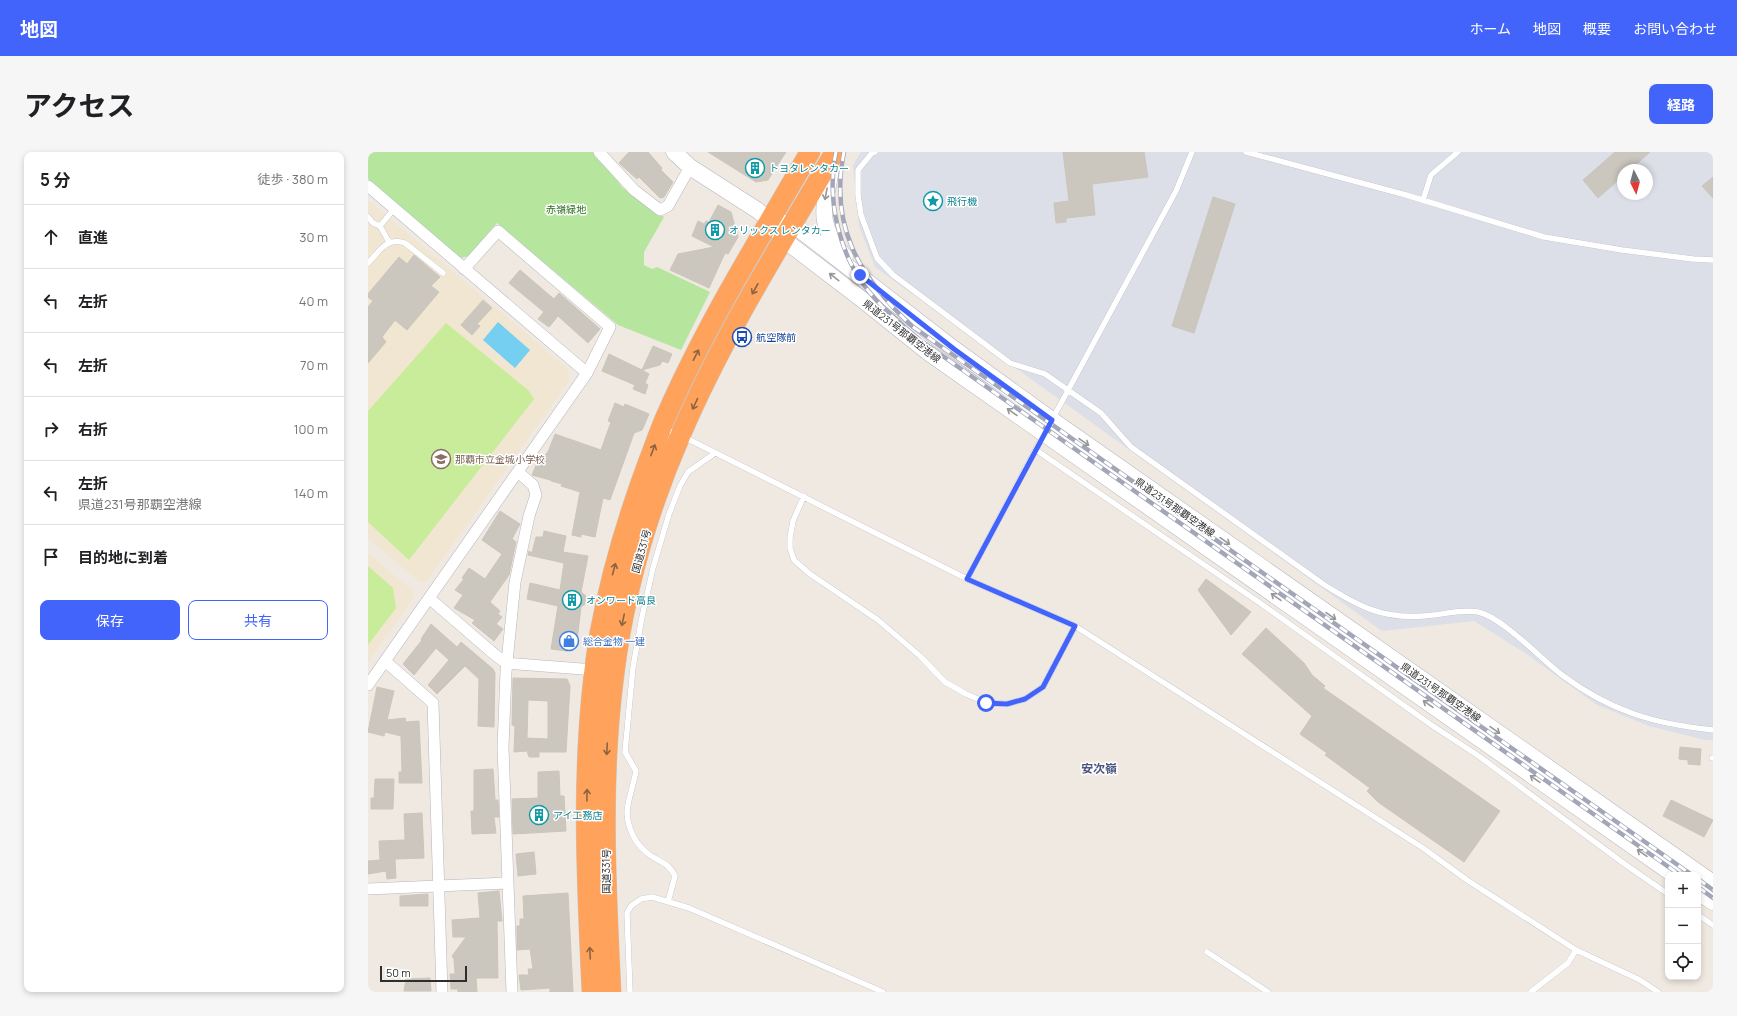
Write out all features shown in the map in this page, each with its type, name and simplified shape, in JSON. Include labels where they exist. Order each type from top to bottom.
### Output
[{"type":"highway","name":"国道331号","points":[[592,992],[587,882],[586,813],[589,729],[595,670],[608,591],[635,499],[661,429],[718,313],[810,152]]},
{"type":"highway","name":"国道331号","points":[[611,992],[606,893],[606,770],[614,674],[628,596],[656,499],[680,435],[733,329],[834,154]]},
{"type":"main road","points":[[674,152],[690,166],[770,220]]},
{"type":"main road","points":[[834,154],[825,196],[825,221],[835,244],[860,275]]},
{"type":"main road","name":"県道231号那覇空港線","points":[[770,220],[860,275],[954,349],[1048,427],[1670,872]]},
{"type":"main road","name":"県道231号那覇空港線","points":[[788,232],[864,301],[929,353],[1048,427],[1713,883]]},
{"type":"main road","points":[[1701,894],[1713,902]]},
{"type":"street","points":[[599,152],[634,190],[660,210],[668,206],[690,166]]},
{"type":"street","points":[[368,186],[587,373]]},
{"type":"street","points":[[368,685],[587,373],[610,327],[498,231],[464,269]]},
{"type":"street","points":[[512,992],[504,747],[506,663],[515,582],[529,516],[536,495],[533,485],[518,472]]},
{"type":"street","points":[[429,598],[506,663],[595,670]]},
{"type":"street","points":[[385,661],[433,703],[442,992]]},
{"type":"street","points":[[368,889],[508,883]]},
{"type":"lane","points":[[875,152],[872,153],[858,170],[858,195],[861,215],[877,258],[893,275],[1010,363],[1045,374],[1101,413],[1131,448],[1323,584],[1352,602],[1377,613],[1398,616],[1423,616],[1459,612],[1479,612],[1497,620],[1562,675],[1594,697],[1630,714],[1680,727],[1713,730]]},
{"type":"lane","points":[[967,579],[1176,191],[1192,152]]},
{"type":"lane","points":[[1246,152],[1336,175],[1544,237],[1622,250],[1713,260]]},
{"type":"lane","points":[[1423,200],[1432,175],[1458,152]]},
{"type":"lane","points":[[380,226],[394,209]]},
{"type":"lane","points":[[368,217],[373,223],[380,226],[389,242]]},
{"type":"lane","points":[[368,263],[389,242],[397,241],[405,243],[443,274]]},
{"type":"lane","points":[[661,429],[680,435],[967,579],[1075,626],[1423,848],[1467,880],[1576,950],[1640,980],[1658,992]]},
{"type":"lane","points":[[1036,450],[1260,603],[1430,724],[1480,757],[1626,865],[1665,892]]},
{"type":"lane","points":[[668,902],[675,876],[671,867],[648,854],[637,843],[630,826],[627,812],[636,771],[625,752],[633,667],[642,616],[652,575],[672,507],[680,486],[688,472],[715,453]]},
{"type":"lane","points":[[804,496],[793,521],[790,538],[790,548],[794,560],[810,574],[878,620],[920,656],[945,682],[966,694],[986,703],[1007,704],[1025,699],[1043,687],[1075,626]]},
{"type":"lane","points":[[630,992],[627,913],[631,906],[641,898],[652,897],[689,908],[884,992]]},
{"type":"lane","points":[[1701,917],[1713,926]]},
{"type":"lane","points":[[1531,992],[1568,963],[1576,950]]},
{"type":"lane","points":[[1207,952],[1268,992]]},
{"type":"shaded area","points":[[861,152],[1713,152],[1713,740],[1705,740],[1649,726],[1597,705],[1525,653],[1474,621],[1382,631],[875,267],[859,226],[853,165]]},
{"type":"shaded area","name":"那覇市立金城小学校","points":[[368,200],[568,369],[569,381],[425,583],[420,582],[368,538]]},
{"type":"shaded area","points":[[368,553],[413,591],[414,597],[368,662]]},
{"type":"green space","name":"赤嶺緑地","points":[[368,152],[593,152],[623,188],[664,217],[644,252],[644,265],[652,269],[657,267],[710,292],[681,350],[618,325],[497,223],[468,256],[461,258],[368,179]]},
{"type":"green space","points":[[446,323],[528,390],[534,399],[409,560],[368,522],[368,411]]},
{"type":"green space","points":[[368,566],[393,588],[396,608],[368,645]]},
{"type":"water","points":[[498,322],[530,350],[515,368],[483,340]]},
{"type":"building","points":[[629,152],[648,152],[662,168],[661,170],[673,182],[664,197],[660,198],[639,177],[637,179],[619,163]]},
{"type":"building","name":"トヨタレンタカー","points":[[708,152],[786,152],[768,180],[756,182]]},
{"type":"building","points":[[1063,152],[1144,152],[1148,177],[1092,184],[1095,215],[1066,218],[1066,222],[1056,223],[1054,203],[1069,201]]},
{"type":"building","points":[[1615,152],[1650,152],[1637,164],[1617,164],[1617,181],[1598,198],[1583,180]]},
{"type":"building","points":[[1713,177],[1713,198],[1702,186]]},
{"type":"building","points":[[1213,197],[1235,204],[1194,333],[1172,326]]},
{"type":"building","points":[[718,205],[731,212],[738,237],[728,254],[725,253],[709,288],[670,270],[678,254],[714,247],[692,236],[698,221],[704,224],[706,221],[709,222]]},
{"type":"building","points":[[414,255],[440,277],[431,286],[439,292],[407,330],[395,320],[382,337],[386,342],[368,363],[368,307],[373,301],[368,297],[368,294],[399,257],[407,264]]},
{"type":"building","points":[[520,270],[554,299],[559,293],[600,329],[588,343],[558,316],[549,327],[538,319],[544,312],[509,283]]},
{"type":"building","points":[[483,300],[492,308],[477,324],[480,326],[472,335],[461,325]]},
{"type":"building","points":[[653,346],[672,354],[668,363],[662,361],[660,365],[642,370]]},
{"type":"building","points":[[609,354],[649,374],[645,383],[648,385],[645,394],[633,389],[635,385],[602,371]]},
{"type":"building","points":[[615,403],[624,407],[625,404],[649,414],[642,430],[634,433],[610,500],[603,498],[595,537],[581,534],[581,537],[572,535],[580,492],[561,486],[562,484],[551,481],[551,479],[532,475],[537,463],[548,452],[555,434],[601,450],[611,422],[608,421]]},
{"type":"building","points":[[500,511],[520,524],[512,539],[516,542],[509,575],[490,602],[500,611],[498,614],[502,617],[496,624],[503,629],[494,641],[472,623],[475,620],[454,608],[463,595],[455,590],[464,579],[462,578],[469,568],[485,579],[502,554],[482,540]]},
{"type":"building","name":"オンワード高良","points":[[544,531],[566,536],[563,552],[588,556],[581,592],[586,596],[585,604],[581,607],[577,641],[573,649],[567,651],[551,649],[558,606],[527,599],[530,583],[560,590],[564,563],[528,555],[529,551],[532,553],[536,537],[543,537]]},
{"type":"building","points":[[1206,579],[1251,612],[1231,635],[1198,590]]},
{"type":"building","points":[[431,624],[457,647],[461,642],[493,669],[495,673],[494,727],[478,726],[479,679],[465,666],[437,694],[428,685],[449,660],[436,648],[414,675],[403,664],[422,640],[421,639]]},
{"type":"building","points":[[1266,628],[1304,663],[1312,675],[1325,686],[1323,688],[1500,811],[1464,862],[1378,802],[1367,791],[1370,788],[1325,755],[1327,753],[1300,734],[1312,716],[1242,654]]},
{"type":"building","points":[[513,678],[567,679],[570,686],[566,752],[539,752],[539,757],[529,757],[527,751],[514,752],[515,726],[512,725]],"holes":[[[528,700],[548,701],[548,739],[527,738]]]},
{"type":"building","points":[[377,687],[394,691],[387,720],[405,718],[406,722],[419,721],[422,783],[399,783],[399,772],[402,772],[401,736],[385,732],[384,736],[368,732]]},
{"type":"building","points":[[1680,747],[1701,749],[1700,765],[1688,764],[1688,760],[1679,759]]},
{"type":"building","points":[[493,769],[495,800],[498,800],[499,817],[494,817],[496,833],[472,834],[471,811],[474,811],[474,770]]},
{"type":"building","name":"アイ工務店","points":[[559,771],[560,796],[564,796],[566,831],[513,834],[512,799],[538,798],[538,772]]},
{"type":"building","points":[[375,779],[394,779],[393,809],[371,809],[371,798],[374,798]]},
{"type":"building","points":[[1671,800],[1713,820],[1704,837],[1663,816]]},
{"type":"building","points":[[422,813],[424,858],[395,859],[396,878],[387,879],[386,871],[368,874],[368,861],[380,860],[379,841],[405,840],[404,814]]},
{"type":"building","points":[[534,852],[536,874],[518,876],[516,854]]},
{"type":"building","points":[[499,891],[502,921],[497,921],[498,978],[476,978],[477,992],[458,992],[458,989],[451,989],[450,974],[455,974],[454,959],[452,956],[466,937],[453,937],[452,920],[480,918],[478,893]]},
{"type":"building","points":[[568,893],[573,992],[550,992],[550,988],[521,990],[519,975],[529,975],[528,969],[533,969],[530,949],[517,950],[517,926],[520,926],[520,919],[524,919],[523,896]]},
{"type":"building","points":[[428,894],[428,906],[400,906],[400,896]]},
{"type":"building","points":[[430,978],[431,991],[404,991],[406,979]]},
{"type":"railway","points":[[836,152],[833,170],[834,208],[843,245],[860,279],[871,294],[907,329],[920,340],[1676,872]]},
{"type":"railway","points":[[844,152],[840,179],[841,204],[845,227],[852,248],[863,269],[877,289],[912,326],[1688,872]]},
{"type":"railway","points":[[1701,881],[1713,890]]},
{"type":"railway","points":[[1701,889],[1713,898]]},
{"type":"place","name":"トヨタレンタカー","points":[[755,168]]},
{"type":"place","name":"飛行機","points":[[933,201]]},
{"type":"place","name":"オリックス レンタカー","points":[[715,230]]},
{"type":"place","name":"航空隊前","points":[[742,337]]},
{"type":"place","name":"那覇市立金城小学校","points":[[441,459]]},
{"type":"place","name":"オンワード高良","points":[[572,600]]},
{"type":"place","name":"総合金物 一建","points":[[569,641]]},
{"type":"place","name":"アイ工務店","points":[[539,815]]},
{"type":"district","name":"安次嶺","points":[[1099,768]]},
{"type":"route","points":[[860,275],[954,349],[1052,420],[967,579],[1075,626],[1043,687],[1025,699],[1007,704],[986,703]]}]
